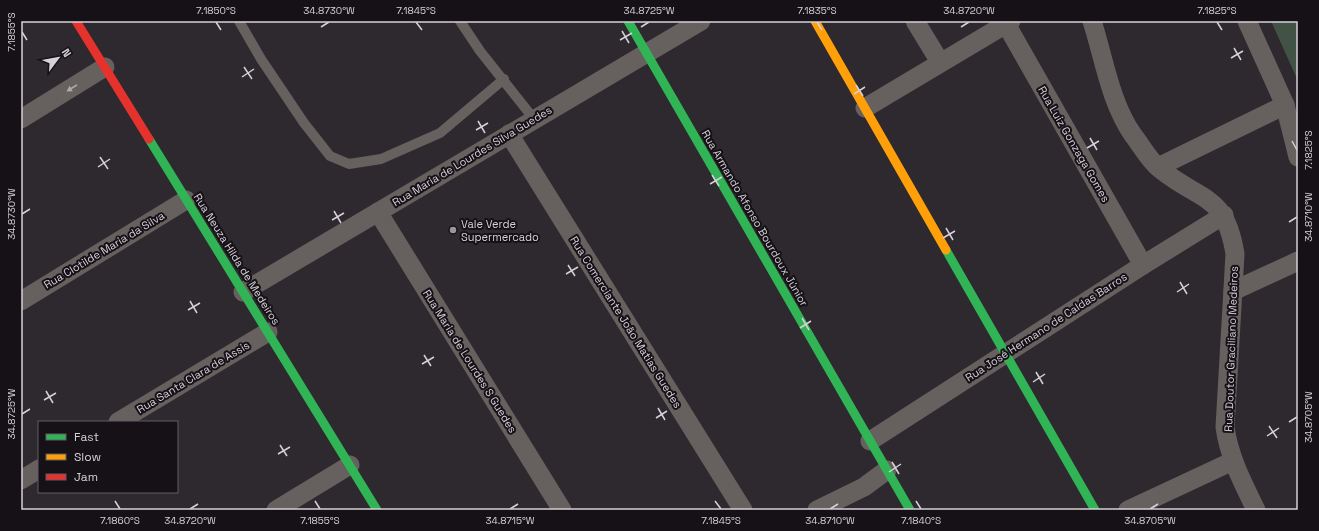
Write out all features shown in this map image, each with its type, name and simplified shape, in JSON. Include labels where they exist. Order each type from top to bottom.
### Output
[{"type":"street","name":"Rua Neuza Hilda de Medeiros","points":[[76,21],[377,510]]},
{"type":"street","name":"Rua Armando Afonso Bourdoux Júnior","points":[[628,21],[910,510]]},
{"type":"street","name":"Rua Maria de Lourdes Silva Guedes","points":[[243,292],[646,52],[701,21]]},
{"type":"street","points":[[815,21],[1004,354],[1095,510]]},
{"type":"street","points":[[915,21],[940,62]]},
{"type":"street","points":[[1092,21],[1116,101],[1132,133],[1158,167],[1210,201],[1224,215]]},
{"type":"street","points":[[1247,21],[1285,105],[1298,157]]},
{"type":"street","points":[[865,108],[940,62],[1009,23]]},
{"type":"street","name":"Rua Luiz Gonzaga Gomes","points":[[1009,23],[1143,265]]},
{"type":"street","points":[[21,120],[105,67]]},
{"type":"street","points":[[1158,167],[1285,105]]},
{"type":"street","name":"Rua Comerciante João Matias Guedes","points":[[509,134],[742,510]]},
{"type":"street","name":"Rua Clotilde Maria da Silva","points":[[21,301],[186,200]]},
{"type":"street","name":"Rua Maria de Lourdes S Guedes","points":[[378,212],[562,510]]},
{"type":"street","name":"Rua José Hermano de Caldas Barros","points":[[870,441],[1143,265],[1224,215]]},
{"type":"street","name":"Rua Doutor Graciliano Medeiros","points":[[1224,215],[1231,232],[1235,254],[1225,427],[1228,446],[1233,461],[1256,510]]},
{"type":"street","points":[[1233,291],[1298,261]]},
{"type":"street","name":"Rua Santa Clara de Assis","points":[[120,421],[268,332]]},
{"type":"street","points":[[1128,510],[1233,461]]},
{"type":"street","points":[[276,510],[350,465]]},
{"type":"street","points":[[21,480],[38,470]]},
{"type":"street","points":[[817,510],[864,487],[887,470]]},
{"type":"lane","points":[[239,21],[261,59],[304,123],[330,156],[349,164],[381,159],[440,133],[504,79]]},
{"type":"lane","points":[[460,21],[480,51],[504,79],[534,119]]},
{"type":"green space","points":[[1271,21],[1298,21],[1298,81]]},
{"type":"traffic: fast","points":[[628,21],[910,510]]},
{"type":"traffic: fast","points":[[149,139],[377,510]]},
{"type":"traffic: fast","points":[[946,250],[1095,510]]},
{"type":"traffic: slow","points":[[815,21],[946,250]]},
{"type":"traffic: jam","points":[[76,21],[149,139]]},
{"type":"place","name":"Vale Verde Supermercado","points":[[453,230]]}]
